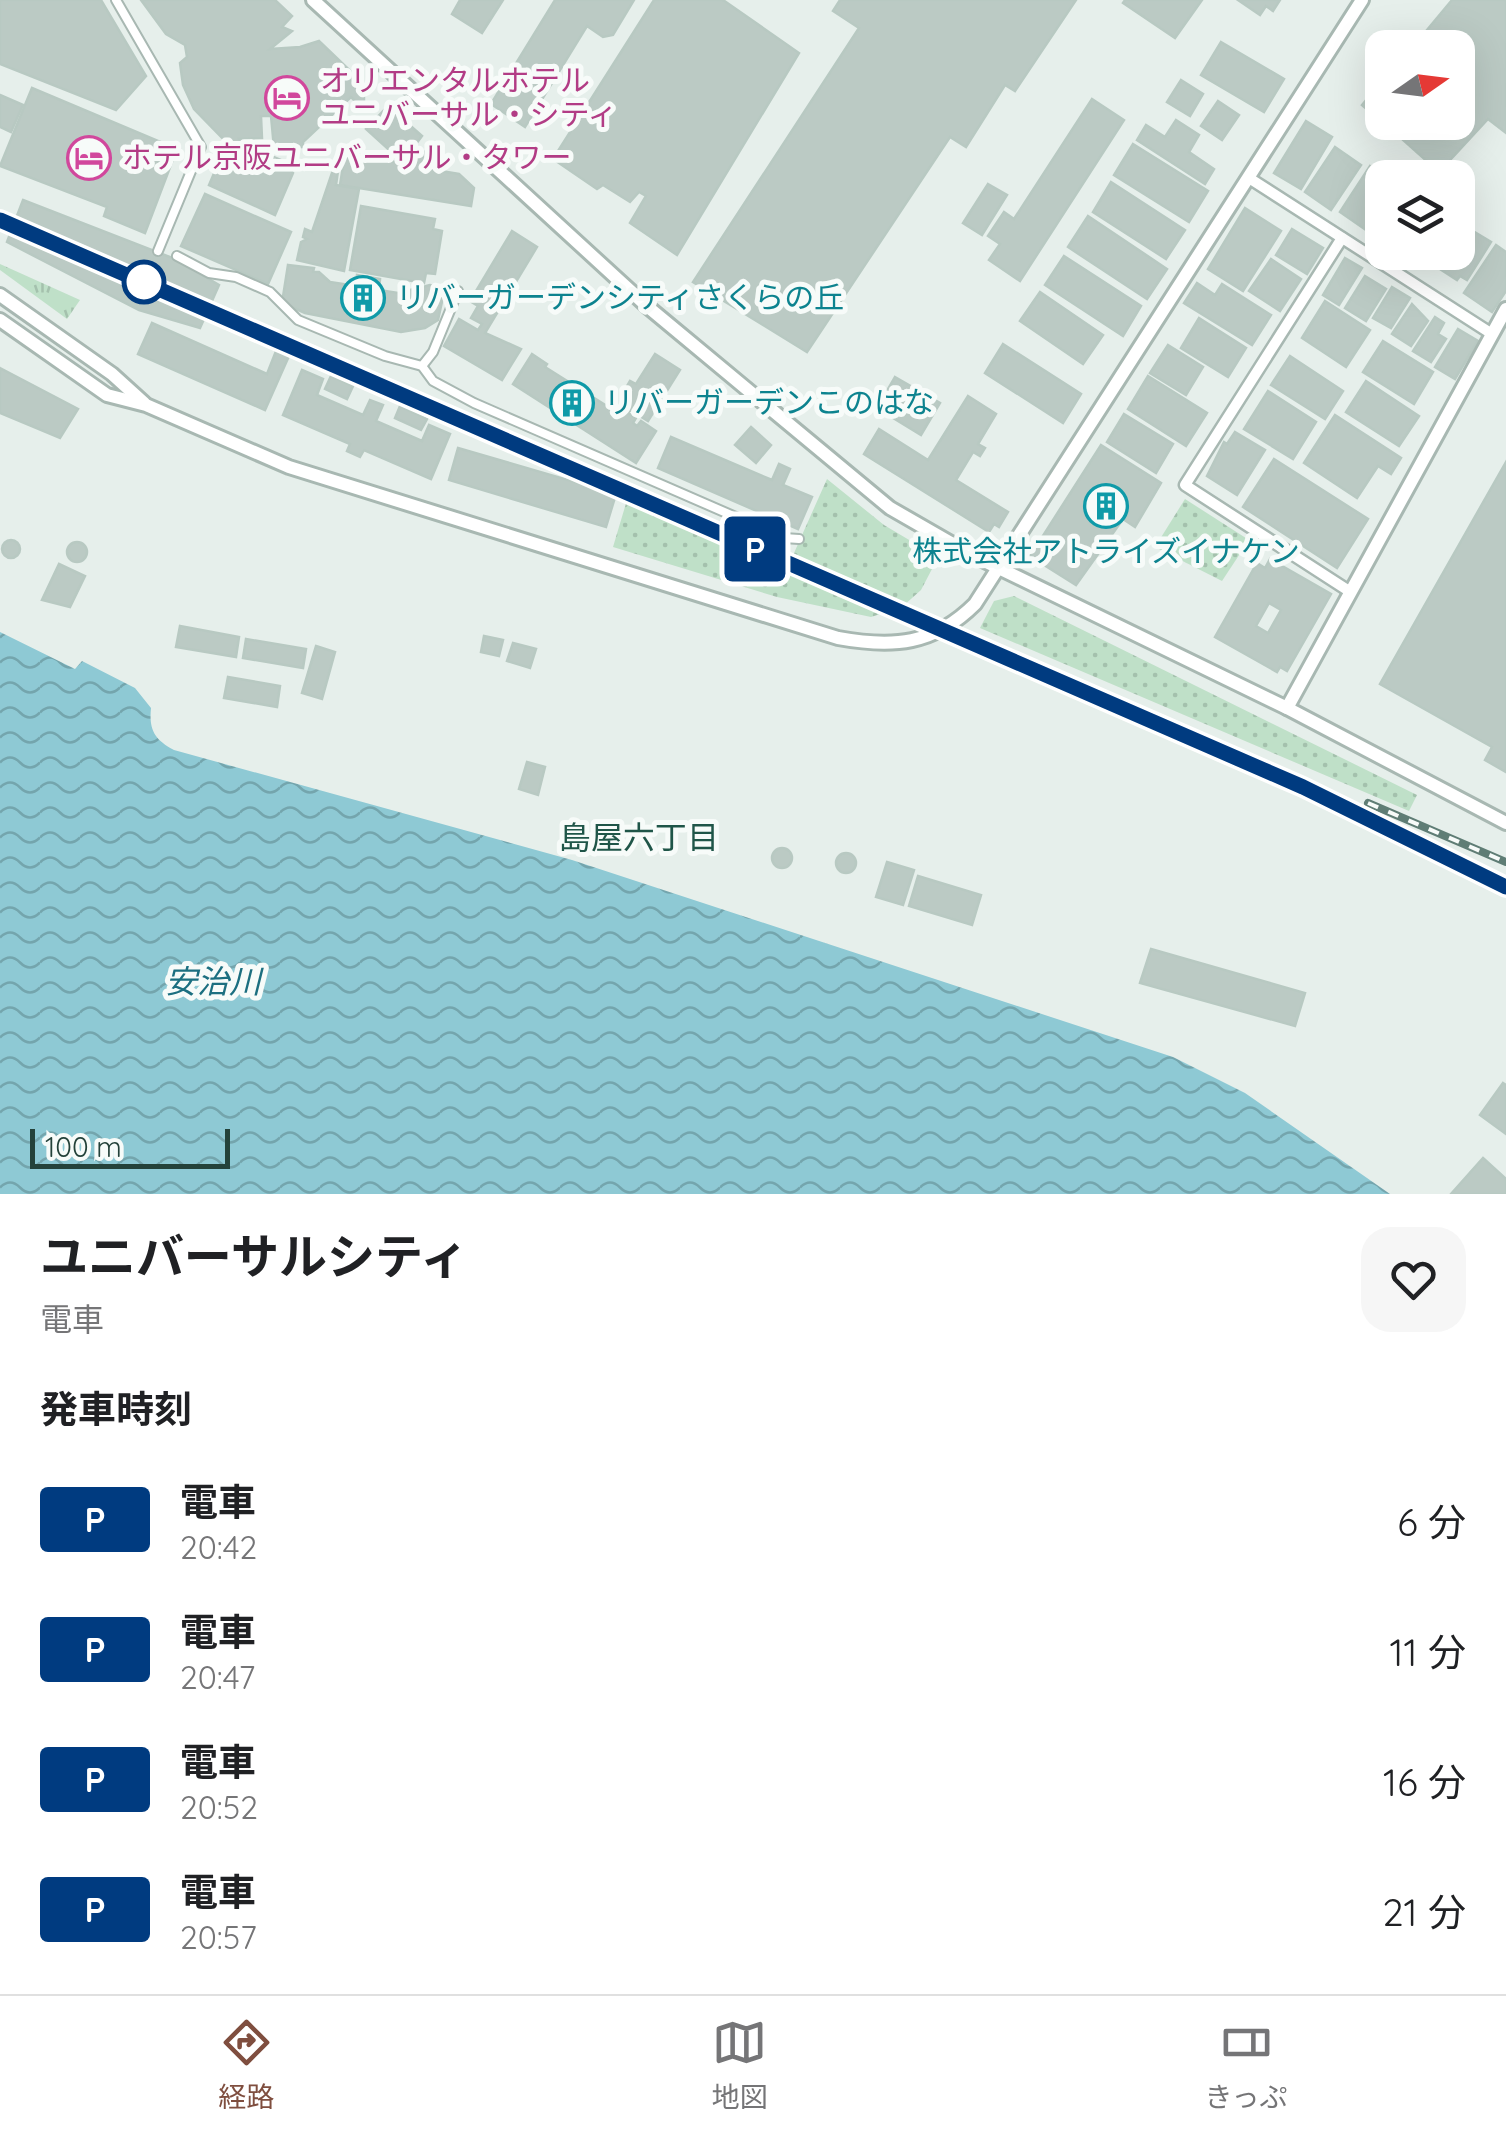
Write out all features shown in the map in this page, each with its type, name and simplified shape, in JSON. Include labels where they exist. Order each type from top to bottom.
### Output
[{"type":"street","points":[[116,0],[201,148],[158,251]]},
{"type":"street","points":[[313,0],[648,307],[890,508],[1000,569],[1287,708],[1506,823]]},
{"type":"street","points":[[0,320],[107,395],[146,405],[290,468],[390,502],[858,642],[911,643],[940,634],[975,604],[1000,569],[1362,0]]},
{"type":"street","points":[[1248,178],[1492,334]]},
{"type":"street","points":[[1342,238],[1185,485],[1349,591]]},
{"type":"street","points":[[176,256],[210,273],[236,277],[270,292],[298,320],[422,366],[432,381],[474,402],[784,538],[799,539]]},
{"type":"street","points":[[422,366],[458,291]]},
{"type":"street","points":[[0,295],[112,374],[146,405]]},
{"type":"street","points":[[1287,708],[1506,309]]},
{"type":"green space","points":[[0,264],[80,300],[67,319],[0,270]]},
{"type":"green space","points":[[827,479],[884,525],[926,550],[932,569],[921,590],[902,607],[871,617],[777,597],[613,547],[627,500],[786,571]]},
{"type":"green space","points":[[1185,499],[1249,540],[1222,581],[1155,547]]},
{"type":"green space","points":[[1014,596],[1417,795],[1409,811],[980,628],[994,601]]},
{"type":"water","name":"安治川","points":[[0,632],[75,669],[82,661],[135,688],[151,708],[154,732],[174,750],[572,860],[1173,1057],[1245,1093],[1390,1194],[0,1194]]},
{"type":"building","points":[[0,0],[101,0],[146,76],[116,110],[0,64]]},
{"type":"building","points":[[141,0],[275,0],[292,16],[282,27],[292,31],[270,49],[319,41],[364,84],[364,110],[351,97],[303,142],[303,147],[274,148],[271,116],[261,116],[262,138],[239,139],[245,151],[255,149],[281,160],[293,173],[275,215],[209,185],[227,143],[194,109],[183,85],[180,63],[187,57],[185,45],[166,34]]},
{"type":"building","points":[[460,0],[503,0],[482,33],[452,14]]},
{"type":"building","points":[[555,0],[634,0],[613,35],[603,37],[587,26],[525,127],[491,104]]},
{"type":"building","points":[[654,0],[723,0],[799,53],[677,255],[630,223],[646,196],[639,192],[630,202],[603,185],[597,189],[553,159]]},
{"type":"building","points":[[840,0],[1076,0],[1015,91],[1005,85],[966,147],[950,137],[807,352],[693,282],[859,28],[833,11]]},
{"type":"building","points":[[1202,0],[1175,38],[1123,3]]},
{"type":"building","points":[[1238,0],[1280,0],[1273,11],[1266,6],[1260,15]]},
{"type":"building","points":[[1452,0],[1506,0],[1506,133],[1488,119],[1475,133],[1475,30],[1427,30]]},
{"type":"building","points":[[1221,42],[1284,79],[1264,112],[1201,75]]},
{"type":"building","points":[[1181,80],[1203,94],[1190,116],[1167,102]]},
{"type":"building","name":"ホテル京阪ユニバーサル・タワー","points":[[32,88],[177,149],[145,233],[104,216],[107,207],[0,166]]},
{"type":"building","points":[[0,95],[23,105],[11,132],[0,127]]},
{"type":"building","points":[[1092,99],[1124,120],[1020,281],[989,260],[1000,244],[988,236],[1004,212],[1014,219]]},
{"type":"building","points":[[1218,101],[1239,115],[1222,140],[1201,126]]},
{"type":"building","points":[[388,106],[422,136],[401,164],[413,166],[416,150],[431,153],[429,169],[459,174],[474,188],[471,206],[340,185],[345,154],[396,162],[397,157],[366,129]]},
{"type":"building","points":[[1176,120],[1199,135],[1189,152],[1214,169],[1205,184],[1137,140],[1146,125],[1165,137]]},
{"type":"building","points":[[1306,121],[1332,137],[1301,189],[1274,173]]},
{"type":"building","points":[[1403,140],[1469,140],[1450,160],[1426,160]]},
{"type":"building","points":[[1133,144],[1208,191],[1189,222],[1114,175]]},
{"type":"building","points":[[1335,147],[1361,165],[1331,210],[1305,192]]},
{"type":"building","points":[[333,170],[338,171],[336,185],[359,189],[344,271],[297,260],[301,242],[307,239],[303,237],[305,229],[312,232]]},
{"type":"building","points":[[1365,174],[1365,229],[1340,212]]},
{"type":"building","points":[[1111,182],[1185,230],[1166,259],[1093,212]]},
{"type":"building","points":[[988,184],[1007,195],[982,235],[963,223]]},
{"type":"building","points":[[205,194],[291,232],[268,284],[181,246]]},
{"type":"building","points":[[23,200],[175,259],[219,285],[200,328],[139,310],[7,242]]},
{"type":"building","points":[[361,206],[435,219],[433,229],[442,231],[435,274],[426,273],[424,283],[350,270]]},
{"type":"building","points":[[1245,208],[1281,231],[1243,291],[1208,269]]},
{"type":"building","points":[[1088,216],[1167,269],[1147,299],[1068,247]]},
{"type":"building","points":[[1292,229],[1323,248],[1307,274],[1276,255]]},
{"type":"building","points":[[512,231],[537,247],[485,333],[521,349],[502,380],[444,346],[459,319],[478,330],[482,324],[471,318],[478,306],[470,301]]},
{"type":"building","points":[[1475,232],[1491,242],[1475,267]]},
{"type":"building","points":[[1496,245],[1506,252],[1506,291],[1492,312],[1464,293]]},
{"type":"building","points":[[1064,256],[1141,306],[1123,336],[1045,285]]},
{"type":"building","points":[[1345,258],[1362,268],[1339,305],[1323,295]]},
{"type":"building","points":[[1271,259],[1301,279],[1280,311],[1249,291]]},
{"type":"building","name":"リバーガーデンシティさくらの丘","points":[[288,265],[314,268],[313,272],[319,272],[330,282],[356,286],[357,275],[380,279],[379,290],[398,293],[430,285],[445,288],[438,320],[425,328],[401,332],[305,313],[282,303]]},
{"type":"building","points":[[1442,270],[1473,270],[1467,280],[1460,276],[1457,280]]},
{"type":"building","points":[[1365,276],[1386,289],[1366,321],[1345,308]]},
{"type":"building","points":[[1197,283],[1215,295],[1222,284],[1271,315],[1252,345],[1184,303]]},
{"type":"building","points":[[1392,287],[1410,298],[1391,328],[1373,318]]},
{"type":"building","points":[[1040,292],[1103,335],[1083,364],[1020,321]]},
{"type":"building","points":[[1325,301],[1370,330],[1346,367],[1302,338]]},
{"type":"building","points":[[1412,304],[1428,321],[1411,346],[1392,334]]},
{"type":"building","points":[[1435,317],[1444,323],[1438,334],[1446,339],[1431,362],[1413,351]]},
{"type":"building","points":[[1199,318],[1246,348],[1228,377],[1181,348]]},
{"type":"building","points":[[152,323],[267,374],[276,351],[289,356],[265,410],[138,354]]},
{"type":"building","points":[[1458,329],[1478,341],[1455,379],[1435,367]]},
{"type":"building","points":[[1383,341],[1433,372],[1414,404],[1363,372]]},
{"type":"building","points":[[1003,344],[1081,394],[1063,423],[985,373]]},
{"type":"building","points":[[1168,345],[1203,367],[1186,395],[1150,373]]},
{"type":"building","name":"リバーガーデンこのはな","points":[[532,354],[547,364],[545,367],[618,413],[628,396],[623,393],[630,381],[636,384],[655,354],[680,370],[648,421],[630,410],[628,413],[636,418],[633,423],[637,426],[641,421],[656,431],[636,463],[513,384]]},
{"type":"building","points":[[1290,356],[1343,391],[1325,419],[1271,385]]},
{"type":"building","points":[[0,368],[78,409],[60,438],[0,413]]},
{"type":"building","points":[[302,370],[323,379],[317,395],[363,415],[370,400],[383,405],[376,421],[422,441],[429,425],[450,434],[431,479],[364,450],[360,457],[347,451],[350,444],[283,415]]},
{"type":"building","points":[[331,376],[353,386],[347,399],[325,389]]},
{"type":"building","points":[[1148,376],[1207,413],[1186,446],[1128,409]]},
{"type":"building","points":[[895,377],[940,403],[921,435],[877,408]]},
{"type":"building","points":[[1366,381],[1419,416],[1399,446],[1346,412]]},
{"type":"building","points":[[1268,391],[1316,422],[1293,459],[1244,429]]},
{"type":"building","points":[[968,396],[996,414],[978,444],[985,448],[980,456],[973,452],[956,480],[1008,512],[999,527],[994,524],[989,532],[864,454],[879,429],[928,460]]},
{"type":"building","points":[[400,406],[427,419],[421,430],[395,418]]},
{"type":"building","points":[[1124,414],[1173,444],[1156,473],[1107,442]]},
{"type":"building","points":[[1335,415],[1401,458],[1391,474],[1378,466],[1357,498],[1304,463]]},
{"type":"building","points":[[751,427],[771,445],[756,463],[735,445]]},
{"type":"building","points":[[1235,432],[1265,450],[1237,495],[1207,476],[1224,442],[1227,444]]},
{"type":"building","points":[[671,437],[772,480],[779,464],[790,469],[783,485],[812,497],[798,529],[658,468]]},
{"type":"building","name":"株式会社アトライズイナケン","points":[[1101,445],[1161,483],[1135,527],[1123,519],[1076,585],[1030,556]]},
{"type":"building","points":[[458,448],[616,494],[606,527],[449,480]]},
{"type":"building","points":[[1274,459],[1368,519],[1337,568],[1243,507]]},
{"type":"building","points":[[1506,462],[1506,772],[1485,760],[1492,747],[1380,684]]},
{"type":"building","points":[[11,540],[20,549],[11,558],[2,549]]},
{"type":"building","points":[[77,542],[87,552],[77,562],[67,552]]},
{"type":"building","points":[[1270,559],[1331,594],[1287,671],[1280,667],[1277,672],[1215,637],[1257,563],[1265,568]],"holes":[[[1269,603],[1281,610],[1268,633],[1256,626]]]},
{"type":"building","points":[[59,564],[85,576],[70,607],[42,600]]},
{"type":"building","points":[[180,626],[239,637],[236,657],[176,647]]},
{"type":"building","points":[[484,636],[503,640],[499,656],[481,652]]},
{"type":"building","points":[[246,639],[306,649],[303,668],[243,658]]},
{"type":"building","points":[[513,643],[536,649],[530,668],[507,661]]},
{"type":"building","points":[[316,646],[335,652],[322,699],[302,693]]},
{"type":"building","points":[[228,677],[280,686],[277,707],[224,698]]},
{"type":"building","points":[[527,762],[545,767],[538,795],[519,789]]},
{"type":"building","points":[[782,848],[792,858],[782,868],[772,858]]},
{"type":"building","points":[[846,853],[856,863],[846,873],[836,863]]},
{"type":"building","points":[[887,862],[914,870],[903,905],[876,897]]},
{"type":"building","points":[[918,876],[981,895],[972,925],[909,906]]},
{"type":"building","points":[[1151,949],[1305,993],[1295,1026],[1140,983]]},
{"type":"building","points":[[1503,1083],[1506,1085],[1506,1134],[1480,1115]]},
{"type":"building","points":[[1483,1158],[1506,1179],[1506,1194],[1451,1194]]},
{"type":"railway","points":[[0,220],[1303,787],[1506,887]]},
{"type":"railway","points":[[1368,803],[1506,862]]},
{"type":"train","name":"P","points":[[0,220],[1303,787],[1506,887]]},
{"type":"place","name":"オリエンタルホテル ユニバーサル・シティ","points":[[287,98]]},
{"type":"place","name":"ホテル京阪ユニバーサル・タワー","points":[[89,158]]},
{"type":"place","name":"リバーガーデンシティさくらの丘","points":[[363,298]]},
{"type":"place","name":"リバーガーデンこのはな","points":[[572,403]]},
{"type":"place","name":"株式会社アトライズイナケン","points":[[1106,506]]},
{"type":"district","name":"島屋六丁目","points":[[639,838]]}]
